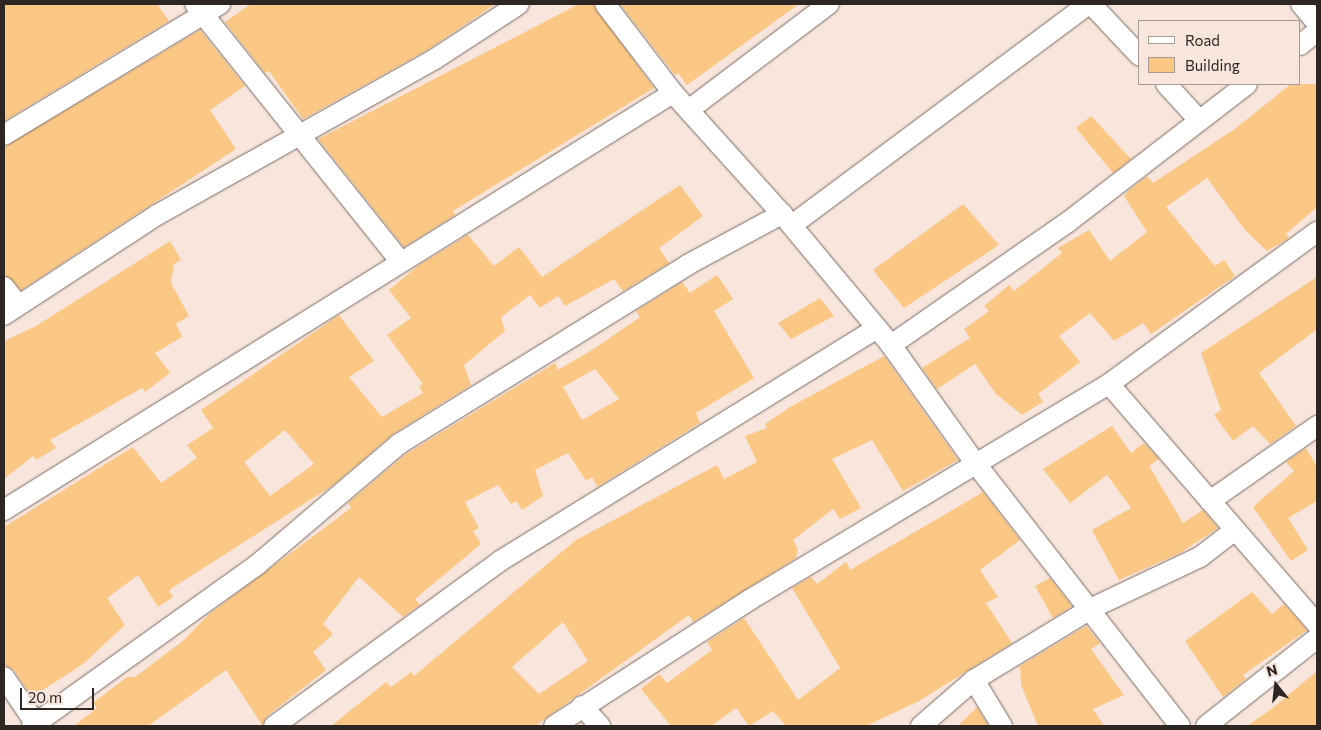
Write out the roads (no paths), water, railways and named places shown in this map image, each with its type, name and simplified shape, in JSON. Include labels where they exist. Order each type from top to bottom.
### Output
[{"type":"street","points":[[4,135],[199,9],[220,4]]},
{"type":"street","points":[[4,287],[11,310],[157,216],[435,58],[519,4]]},
{"type":"street","points":[[605,4],[674,93],[787,220],[891,345],[976,464],[1092,608],[1180,726]]},
{"type":"street","points":[[690,109],[829,4]]},
{"type":"street","points":[[4,677],[33,724],[258,564],[399,444],[688,264],[787,220],[1090,4],[1138,54]]},
{"type":"street","points":[[1301,4],[1317,23]]},
{"type":"street","points":[[199,9],[400,261]]},
{"type":"street","points":[[1301,43],[1317,31]]},
{"type":"street","points":[[1167,85],[1199,120]]},
{"type":"street","points":[[891,345],[1068,222],[1247,85]]},
{"type":"street","points":[[4,510],[400,261],[674,93]]},
{"type":"street","points":[[554,726],[582,706],[1109,384],[1317,232]]},
{"type":"street","points":[[274,726],[500,561],[876,329]]},
{"type":"street","points":[[1109,384],[1317,624]]},
{"type":"street","points":[[1210,500],[1317,426]]},
{"type":"street","points":[[921,726],[974,680],[1092,608],[1164,578],[1235,530]]},
{"type":"street","points":[[1206,726],[1317,638]]},
{"type":"street","points":[[974,680],[1002,726]]},
{"type":"street","points":[[582,706],[600,726]]}]
